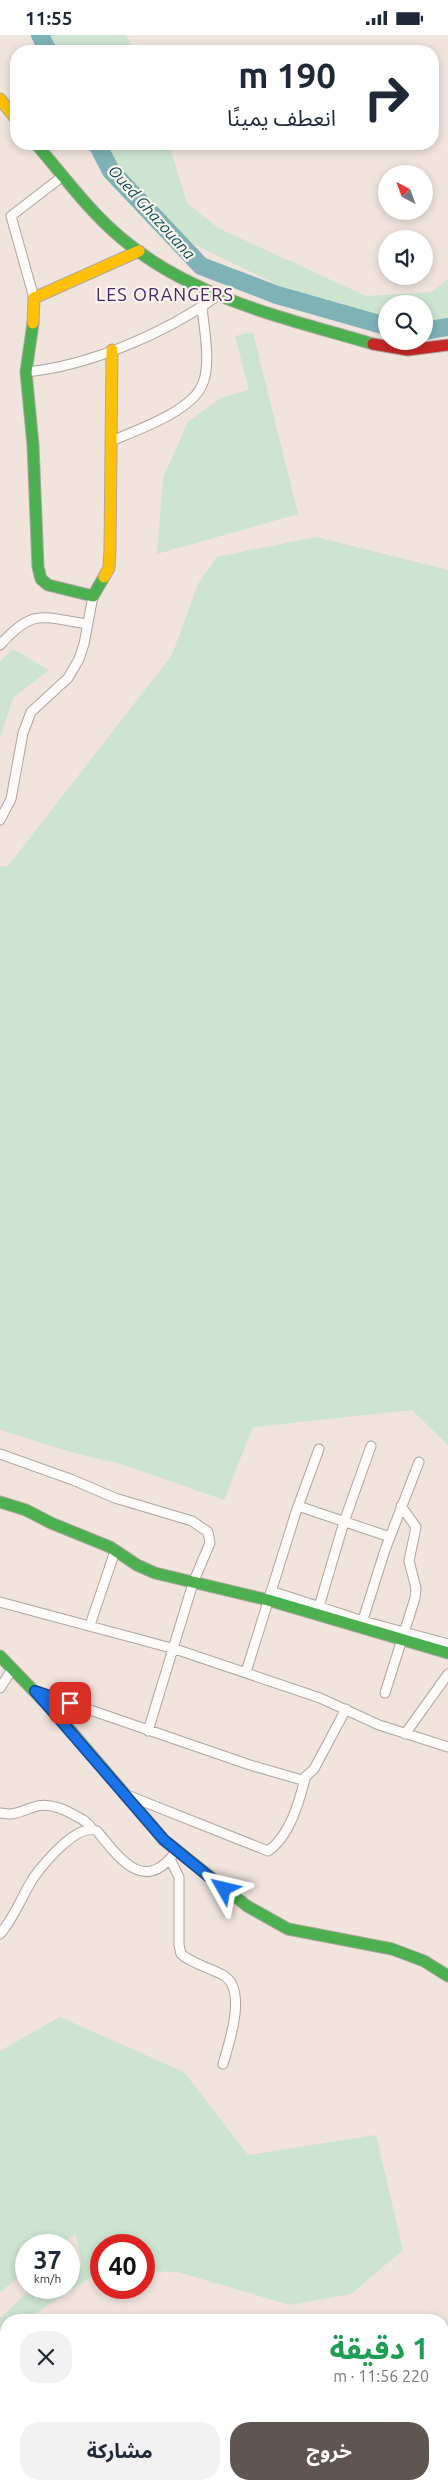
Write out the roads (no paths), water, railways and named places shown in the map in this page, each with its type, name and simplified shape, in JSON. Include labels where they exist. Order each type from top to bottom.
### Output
[{"type":"street","points":[[0,99],[10,112]]},
{"type":"street","points":[[41,150],[97,215],[121,237],[139,251],[217,296],[311,327],[393,349],[427,349],[448,345]]},
{"type":"street","points":[[63,176],[10,216],[34,298],[34,313],[26,372],[40,579],[48,585],[93,596]]},
{"type":"street","points":[[34,298],[139,251]]},
{"type":"street","points":[[26,372],[52,369],[112,350],[180,321],[217,296]]},
{"type":"street","points":[[111,441],[176,411],[191,400],[203,383],[207,351],[202,307]]},
{"type":"street","points":[[0,820],[11,799],[23,733],[32,712],[68,678],[84,644],[86,624],[93,596],[109,568],[112,350]]},
{"type":"street","points":[[0,645],[22,624],[32,618],[86,624]]},
{"type":"street","points":[[318,1611],[344,1522],[371,1446]]},
{"type":"street","points":[[246,1673],[298,1506],[319,1449]]},
{"type":"street","points":[[0,1454],[73,1480],[115,1498],[192,1521],[208,1532],[210,1543],[193,1583],[175,1649],[148,1731]]},
{"type":"street","points":[[362,1625],[390,1537],[419,1462]]},
{"type":"street","points":[[0,1502],[26,1510],[115,1551],[137,1565],[155,1573],[193,1583],[270,1595],[403,1637],[447,1645]]},
{"type":"street","points":[[298,1506],[390,1537]]},
{"type":"street","points":[[385,1693],[416,1594],[408,1561],[417,1530],[414,1521],[401,1507]]},
{"type":"street","points":[[90,1625],[115,1551]]},
{"type":"street","points":[[0,1602],[175,1649],[320,1697],[379,1725],[448,1747]]},
{"type":"street","points":[[0,1656],[35,1691],[137,1809],[173,1855],[277,1925],[298,1931],[392,1949],[424,1961],[448,1977]]},
{"type":"street","points":[[0,1688],[13,1668]]},
{"type":"street","points":[[405,1734],[448,1674]]},
{"type":"street","points":[[35,1691],[282,1775],[305,1779]]},
{"type":"street","points":[[124,1794],[268,1851],[284,1831],[300,1797],[305,1779],[314,1769],[346,1709]]},
{"type":"street","points":[[137,1809],[154,1805]]},
{"type":"street","points":[[0,1813],[14,1815],[35,1806],[53,1806],[75,1815],[97,1831],[124,1863],[133,1869],[143,1871],[156,1870],[173,1855]]},
{"type":"street","points":[[0,1934],[10,1921],[33,1878],[47,1861],[75,1835],[92,1829]]},
{"type":"street","points":[[173,1855],[179,1877],[179,1945],[181,1954],[224,1976],[233,1985],[236,1997],[234,2018],[223,2064]]},
{"type":"waterway","name":"Oued Ghazouana","points":[[40,35],[45,45]]},
{"type":"waterway","name":"Oued Ghazouana","points":[[100,150],[111,171],[201,266],[277,295],[378,324]]},
{"type":"waterway","name":"Oued Ghazouana","points":[[433,330],[448,327]]},
{"type":"district","name":"LES ORANGERS","points":[[165,294]]}]
